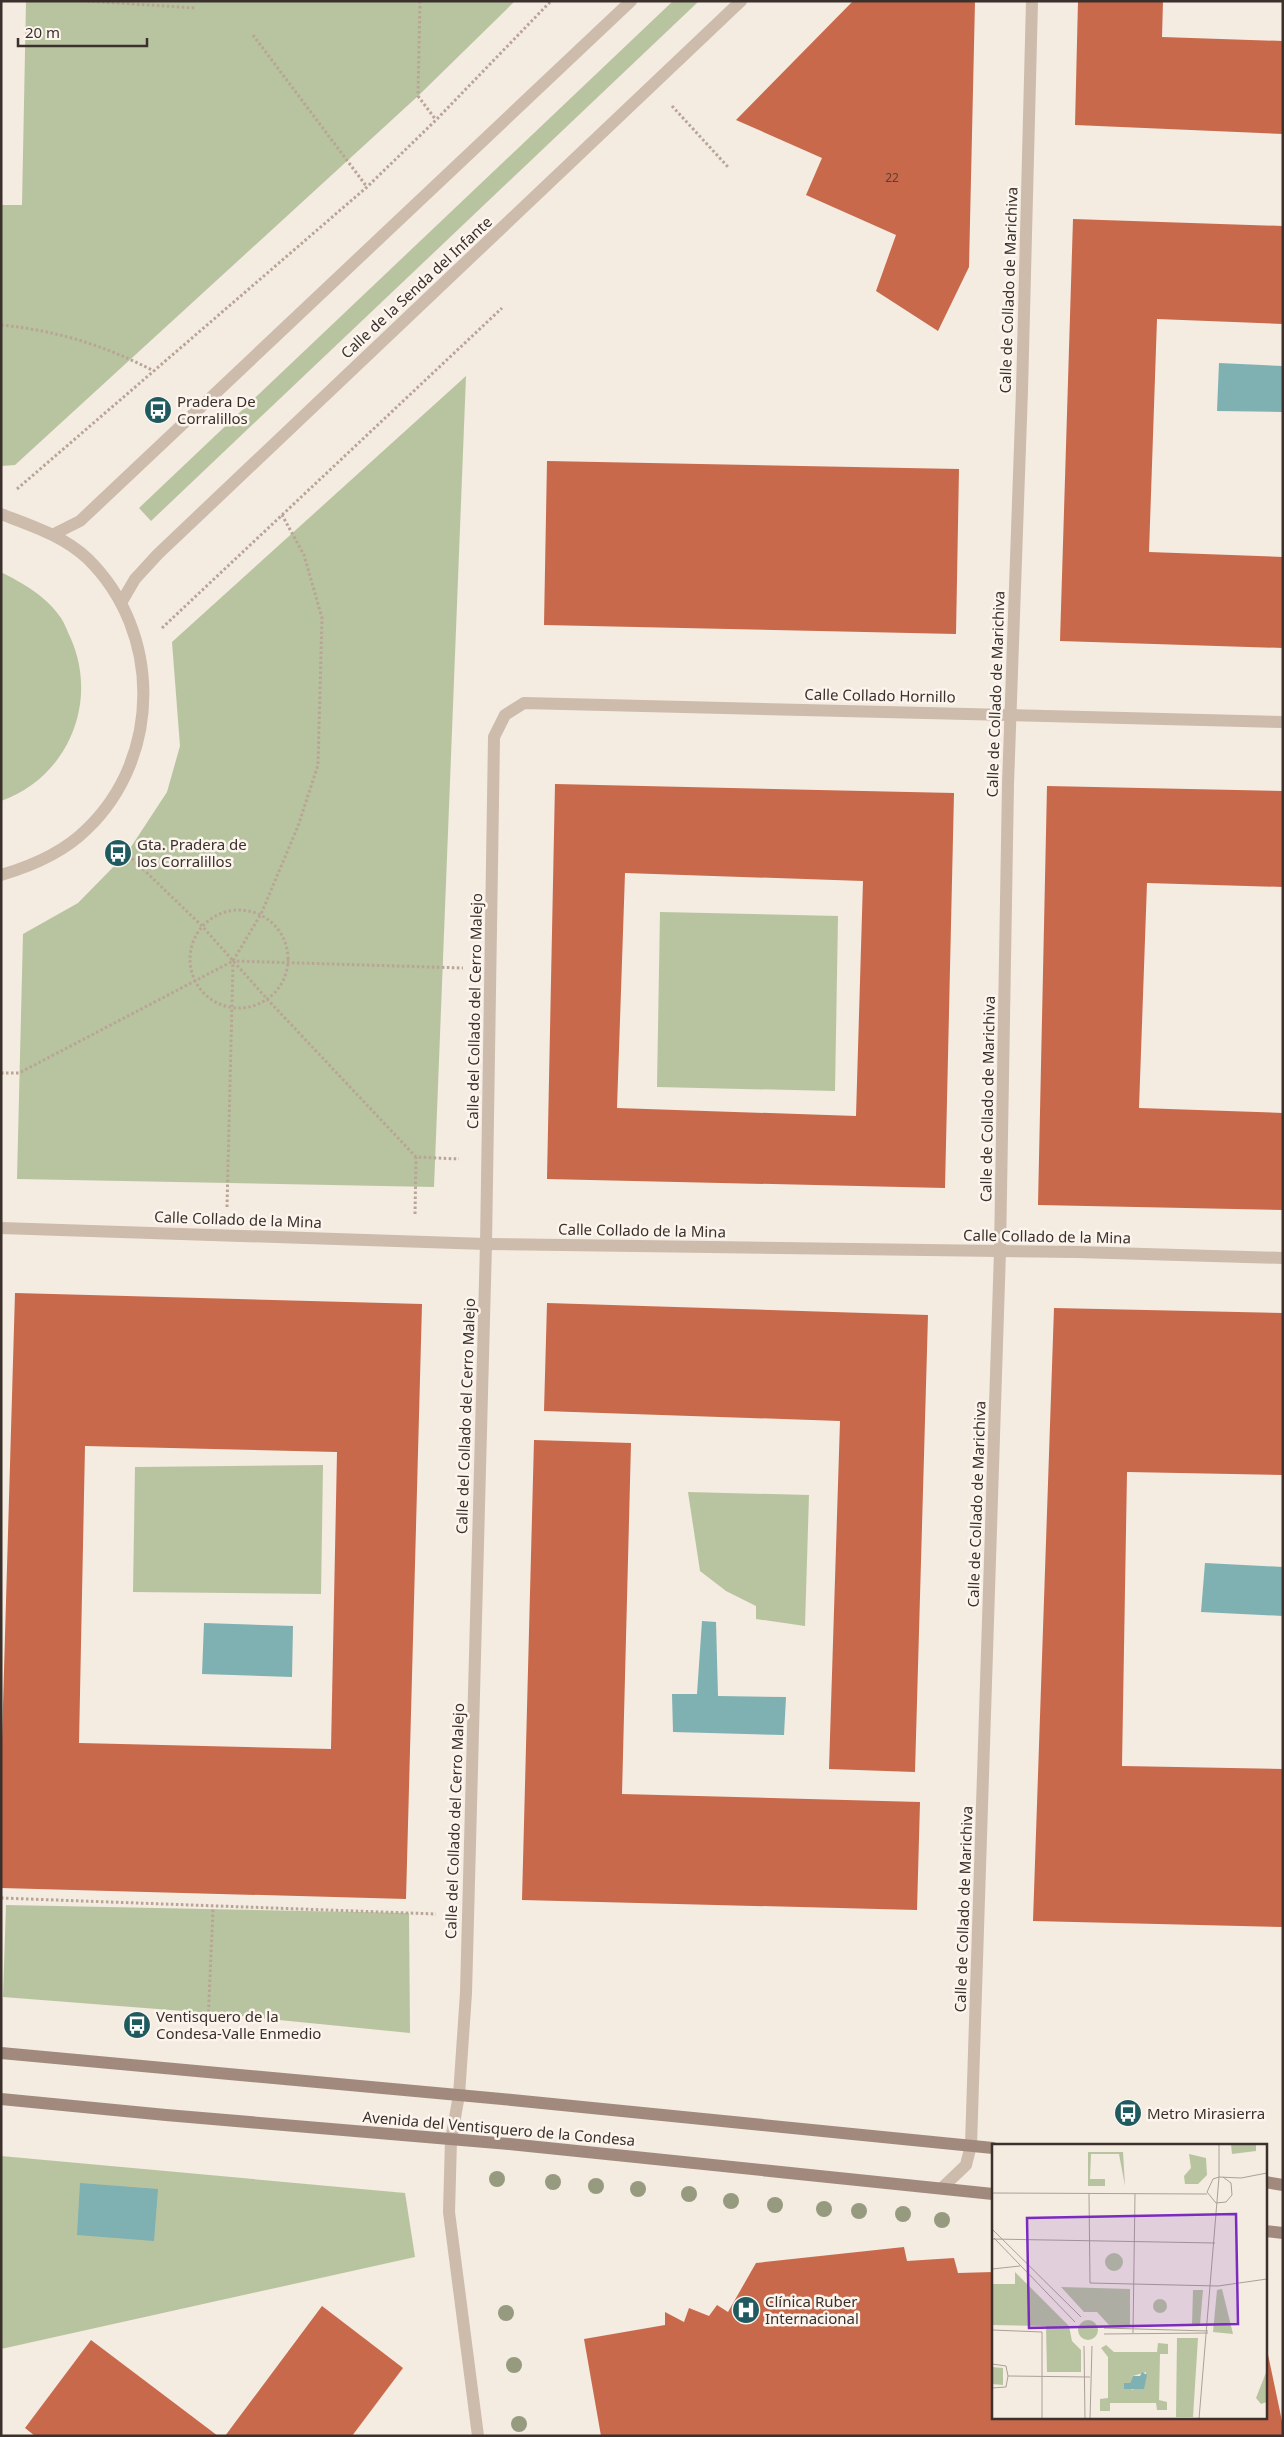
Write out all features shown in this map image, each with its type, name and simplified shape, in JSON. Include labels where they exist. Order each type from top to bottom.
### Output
[{"type":"main road","name":"Avenida del Ventisquero de la Condesa","points":[[1,2053],[459,2095],[992,2148]]},
{"type":"main road","name":"Avenida del Ventisquero de la Condesa","points":[[1,2099],[943,2187],[992,2194]]},
{"type":"main road","points":[[1266,2182],[1283,2185]]},
{"type":"main road","points":[[1266,2231],[1283,2233]]},
{"type":"street","points":[[54,534],[80,521],[631,1]]},
{"type":"street","name":"Calle de la Senda del Infante","points":[[122,603],[135,578],[158,554],[741,1]]},
{"type":"street","name":"Calle de Collado de Marichiva","points":[[943,2187],[966,2165],[971,2146],[1000,1251],[1010,714],[1022,390],[1032,1]]},
{"type":"street","points":[[1,514],[54,534],[87,559],[108,582],[122,603],[140,650],[145,687],[142,724],[133,760],[117,793],[94,822],[60,850],[20,869],[1,875]]},
{"type":"street","name":"Calle Collado Hornillo","points":[[494,738],[505,715],[524,703],[1283,722]]},
{"type":"street","name":"Calle del Collado del Cerro Malejo","points":[[450,2140],[459,2095],[466,1993],[488,1161],[494,738]]},
{"type":"street","name":"Calle Collado de la Mina","points":[[1,1228],[415,1240],[486,1244],[1000,1251],[1283,1258]]},
{"type":"street","points":[[450,2140],[448,2212],[478,2436]]},
{"type":"path","points":[[87,1],[194,8]]},
{"type":"path","points":[[420,1],[418,96],[436,120]]},
{"type":"path","points":[[15,491],[367,187],[436,120],[552,1]]},
{"type":"path","points":[[253,34],[367,187]]},
{"type":"path","points":[[653,85],[728,167]]},
{"type":"path","points":[[140,650],[502,308]]},
{"type":"path","points":[[1,325],[42,329],[96,345],[154,371]]},
{"type":"path","points":[[226,1235],[233,961],[261,914],[298,826],[318,765],[322,618],[304,555],[282,515]]},
{"type":"path","points":[[94,822],[202,926],[268,1000],[416,1157],[488,1161]]},
{"type":"path","points":[[236,910],[261,914],[273,923],[282,935],[288,948],[289,963],[282,984],[268,1000],[255,1007],[227,1008],[214,1002],[195,981],[190,970],[191,947],[202,926],[211,918],[236,910]]},
{"type":"path","points":[[1,1073],[19,1073],[233,961],[491,968]]},
{"type":"path","points":[[415,1240],[416,1157]]},
{"type":"path","points":[[1,1898],[436,1914]]},
{"type":"path","points":[[208,2022],[212,1910]]},
{"type":"green space","points":[[26,1],[515,1],[418,96],[15,465],[1,466],[1,205],[22,205]]},
{"type":"green space","points":[[673,1],[699,1],[151,521],[139,508]]},
{"type":"green space","points":[[466,376],[434,1187],[17,1179],[23,934],[78,903],[127,853],[167,792],[180,746],[172,642]]},
{"type":"green space","points":[[1,572],[26,586],[49,603],[61,618],[79,663],[81,688],[79,712],[71,735],[60,757],[44,775],[24,790],[1,801]]},
{"type":"green space","points":[[660,912],[838,916],[835,1091],[657,1087]]},
{"type":"green space","points":[[323,1465],[321,1594],[133,1592],[135,1467]]},
{"type":"green space","points":[[688,1492],[809,1495],[805,1626],[756,1619],[756,1606],[726,1591],[700,1571]]},
{"type":"green space","points":[[6,1905],[409,1913],[410,2033],[209,2013],[3,1997]]},
{"type":"green space","points":[[1,2156],[405,2193],[415,2257],[1,2349]]},
{"type":"water","points":[[1219,363],[1283,366],[1283,412],[1217,411]]},
{"type":"water","points":[[1205,1563],[1283,1567],[1283,1616],[1201,1612]]},
{"type":"water","points":[[702,1621],[716,1622],[718,1696],[786,1697],[784,1735],[673,1732],[672,1694],[697,1694]]},
{"type":"water","points":[[204,1623],[293,1626],[292,1677],[202,1674]]},
{"type":"water","points":[[80,2183],[158,2189],[154,2241],[77,2235]]},
{"type":"building","points":[[853,1],[975,1],[969,267],[938,331],[876,291],[896,235],[806,195],[822,158],[736,120]]},
{"type":"building","points":[[1078,1],[1163,1],[1162,37],[1283,41],[1283,134],[1075,125]]},
{"type":"building","points":[[1073,219],[1283,226],[1283,324],[1157,319],[1149,552],[1283,557],[1283,648],[1060,641]]},
{"type":"building","points":[[547,461],[959,469],[956,634],[544,625]]},
{"type":"building","points":[[555,784],[954,793],[945,1188],[547,1179]],"holes":[[[625,873],[863,881],[856,1116],[617,1108]]]},
{"type":"building","points":[[1047,786],[1283,791],[1283,887],[1147,883],[1139,1108],[1283,1113],[1283,1210],[1038,1205]]},
{"type":"building","points":[[15,1293],[422,1304],[406,1899],[1,1888],[1,1773]],"holes":[[[85,1446],[337,1452],[331,1749],[79,1743]]]},
{"type":"building","points":[[547,1303],[928,1315],[915,1772],[829,1769],[840,1421],[544,1411]]},
{"type":"building","points":[[1054,1308],[1283,1313],[1283,1475],[1127,1472],[1122,1766],[1283,1769],[1283,1927],[1033,1921]]},
{"type":"building","points":[[534,1440],[631,1443],[622,1794],[920,1802],[917,1910],[522,1900]]},
{"type":"building","points":[[904,2247],[907,2261],[954,2258],[958,2273],[992,2272],[992,2420],[1266,2420],[1266,2345],[1283,2426],[1283,2436],[601,2436],[584,2339],[665,2325],[665,2312],[684,2322],[689,2308],[709,2316],[717,2305],[728,2312],[756,2263]]},
{"type":"building","points":[[322,2306],[403,2368],[352,2436],[225,2436]]},
{"type":"building","points":[[91,2340],[218,2436],[35,2436],[25,2428]]},
{"type":"place","name":"Pradera De Corralillos","points":[[158,410]]},
{"type":"place","name":"Gta. Pradera de los Corralillos","points":[[118,853]]},
{"type":"place","name":"Ventisquero de la Condesa-Valle Enmedio","points":[[137,2025]]},
{"type":"place","name":"Metro Mirasierra","points":[[1128,2113]]},
{"type":"place","name":"Clínica Ruber Internacional","points":[[746,2310]]}]
